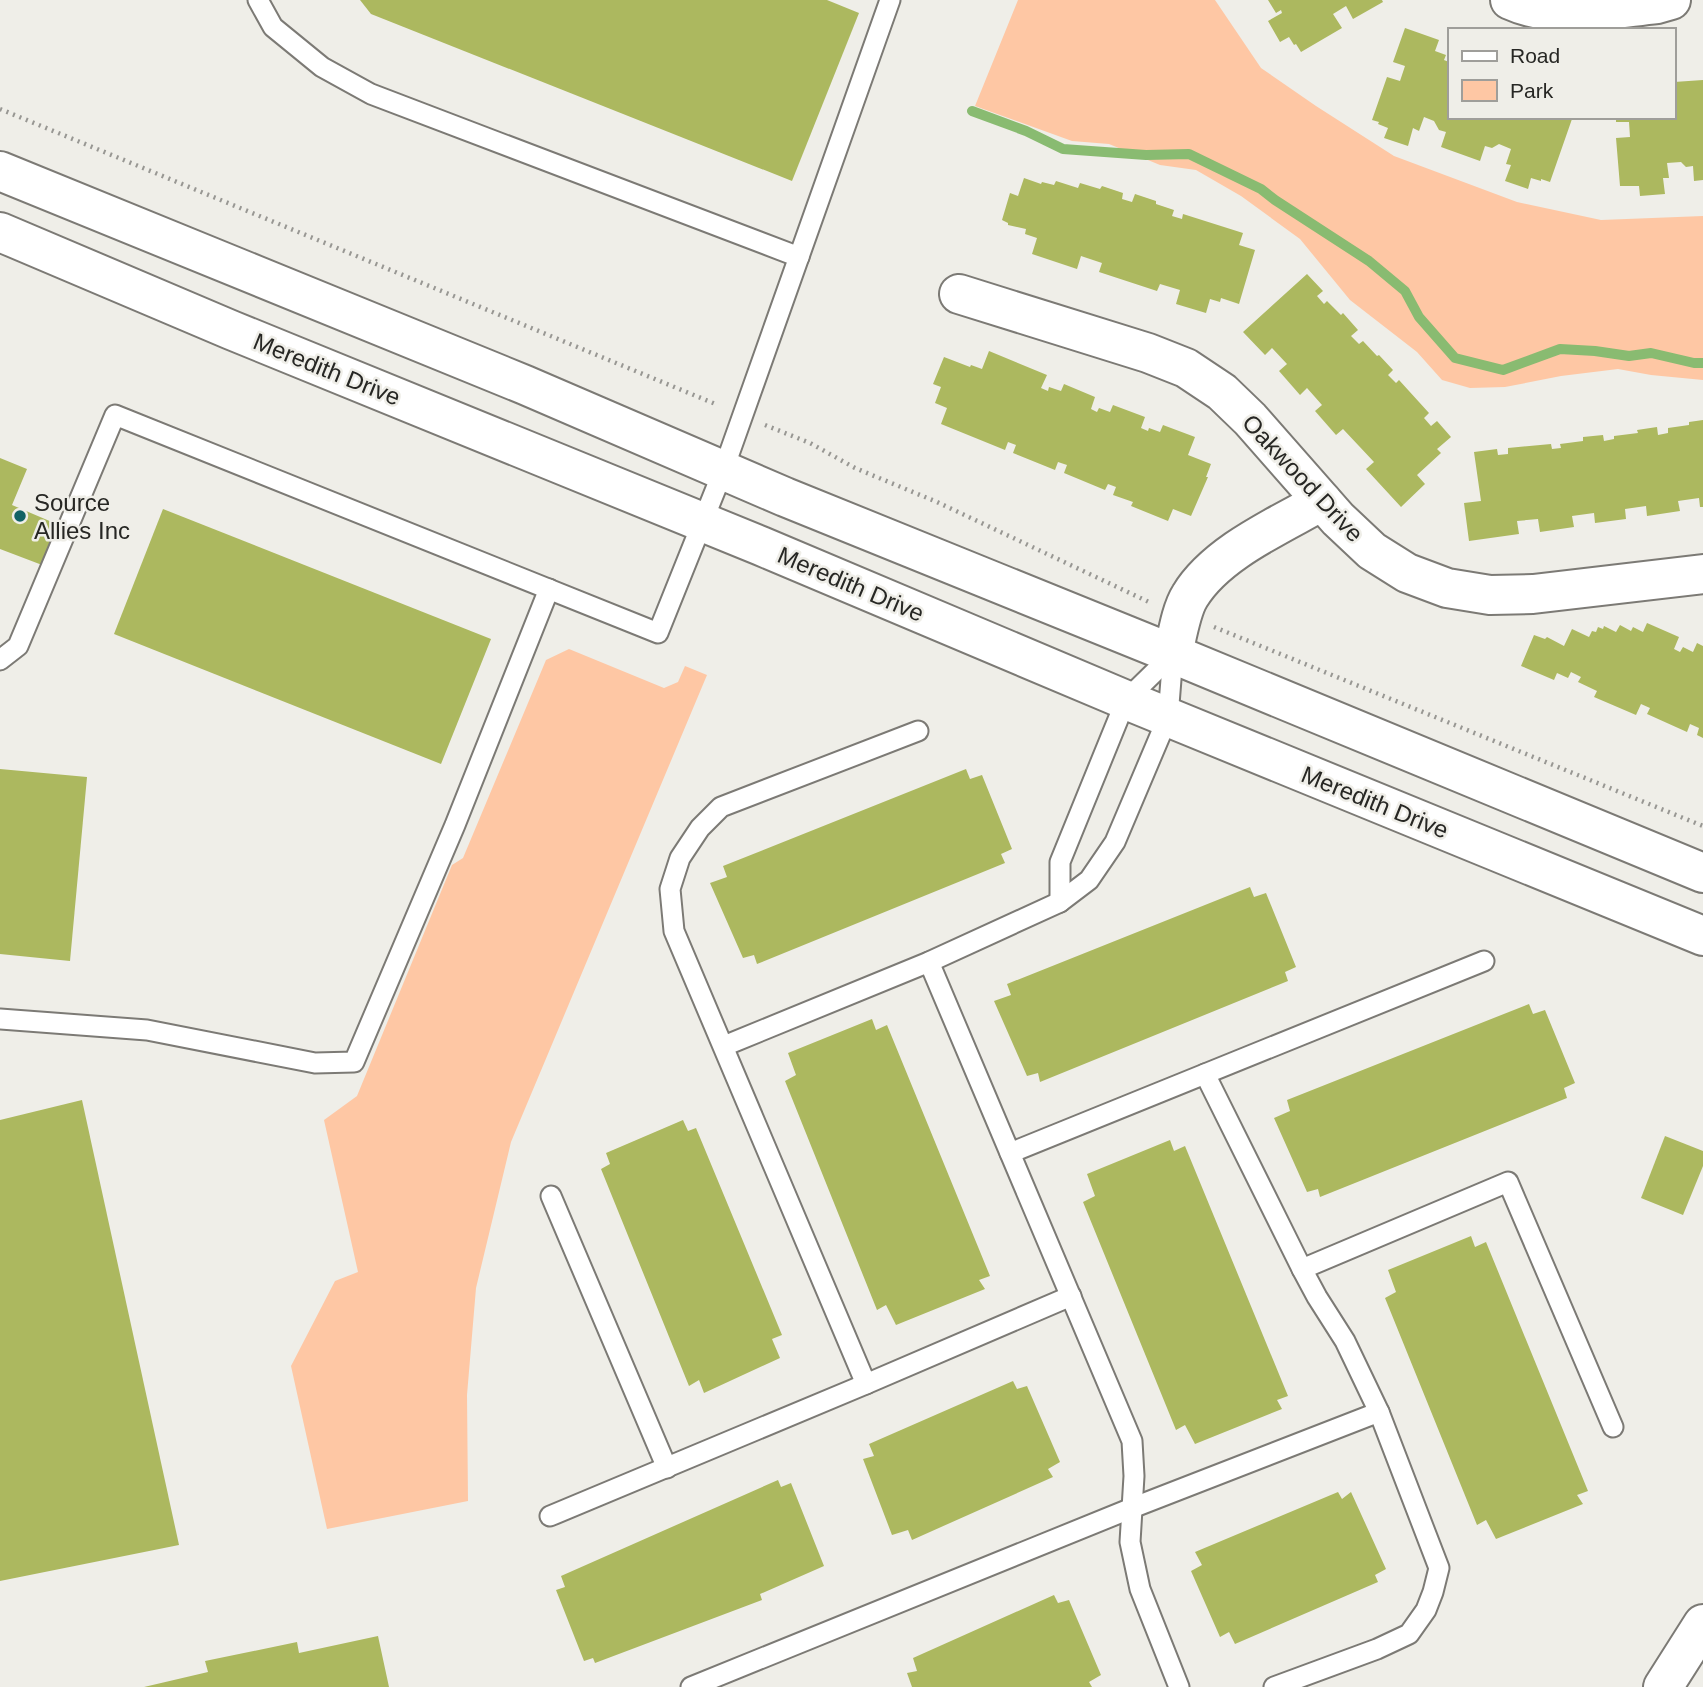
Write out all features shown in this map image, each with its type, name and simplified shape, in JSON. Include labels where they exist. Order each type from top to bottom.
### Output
[{"type":"main road","points":[[1510,0],[1565,13],[1657,4],[1671,0]]},
{"type":"main road","points":[[0,171],[525,385],[723,471],[1178,636],[1703,873]]},
{"type":"main road","name":"Meredith Drive","points":[[0,232],[1126,700],[1703,936]]},
{"type":"main road","name":"Oakwood Drive","points":[[959,294],[1149,353],[1186,368],[1222,392],[1250,419],[1322,501],[1372,551],[1408,573],[1447,588],[1490,595],[1533,594],[1703,574]]},
{"type":"main road","points":[[1178,636],[1188,598],[1208,572],[1244,545],[1322,501]]},
{"type":"main road","points":[[1663,1687],[1703,1623]]},
{"type":"lane","points":[[258,0],[273,27],[322,67],[370,94],[799,257]]},
{"type":"lane","points":[[0,660],[18,646],[116,415],[658,633],[704,523],[890,0]]},
{"type":"lane","points":[[0,1019],[147,1030],[315,1063],[354,1062],[455,825],[549,589]]},
{"type":"lane","points":[[1060,902],[1060,862],[1126,700],[1178,636]]},
{"type":"lane","points":[[723,1046],[929,962],[1060,902],[1089,880],[1115,842],[1168,717],[1178,636]]},
{"type":"lane","points":[[866,1384],[674,931],[670,889],[680,858],[700,828],[721,807],[918,731]]},
{"type":"lane","points":[[1010,1153],[1484,961]]},
{"type":"lane","points":[[929,962],[1132,1441],[1130,1542],[1140,1589],[1179,1687]]},
{"type":"lane","points":[[1205,1074],[1302,1269],[1345,1341],[1379,1412],[1439,1567],[1426,1610],[1409,1634],[1377,1649],[1274,1687]]},
{"type":"lane","points":[[1302,1269],[1508,1182],[1613,1427]]},
{"type":"lane","points":[[551,1196],[667,1468]]},
{"type":"lane","points":[[550,1516],[1071,1296]]},
{"type":"lane","points":[[691,1687],[1132,1508],[1379,1412]]},
{"type":"path","points":[[0,109],[810,443],[855,468],[937,502],[1178,636],[1224,630],[1703,826]]},
{"type":"green space","points":[[1018,0],[1215,0],[1261,68],[1394,156],[1517,202],[1601,220],[1703,216],[1703,380],[1618,369],[1505,387],[1470,388],[1442,380],[1417,352],[1350,300],[1300,239],[1241,196],[1196,170],[1160,165],[1109,144],[1072,141],[975,106]]},
{"type":"green space","points":[[569,649],[664,688],[678,682],[685,666],[707,675],[511,1142],[476,1288],[467,1395],[468,1501],[327,1529],[291,1366],[335,1281],[358,1272],[324,1120],[357,1096],[452,865],[463,858],[546,660]]},
{"type":"building","points":[[360,0],[827,0],[859,13],[792,181],[371,14]]},
{"type":"building","points":[[1268,0],[1383,2],[1353,19],[1346,6],[1333,14],[1342,28],[1301,52],[1289,37],[1280,42],[1268,21],[1282,13],[1281,10],[1276,13]]},
{"type":"building","points":[[1405,28],[1439,40],[1435,51],[1446,55],[1444,60],[1448,62],[1448,119],[1572,119],[1550,182],[1531,178],[1528,189],[1505,181],[1511,165],[1506,164],[1511,149],[1499,144],[1492,148],[1485,146],[1480,161],[1441,147],[1446,132],[1439,130],[1434,121],[1424,117],[1419,131],[1413,128],[1408,146],[1384,138],[1388,128],[1372,120],[1387,77],[1400,81],[1405,66],[1393,62]]},
{"type":"building","points":[[1703,80],[1703,180],[1694,181],[1693,166],[1686,167],[1681,162],[1667,163],[1669,178],[1663,178],[1665,194],[1640,196],[1639,186],[1620,186],[1616,138],[1630,137],[1629,122],[1616,122],[1616,119],[1675,119],[1675,82]]},
{"type":"building","points":[[1024,178],[1041,184],[1054,185],[1056,181],[1078,188],[1080,183],[1100,189],[1102,186],[1123,193],[1122,199],[1132,202],[1135,194],[1174,210],[1172,216],[1182,219],[1183,214],[1243,233],[1239,245],[1255,250],[1239,304],[1221,298],[1220,302],[1210,299],[1206,313],[1176,304],[1180,290],[1160,284],[1157,291],[1099,272],[1102,263],[1081,256],[1077,269],[1032,254],[1037,238],[1025,234],[1026,229],[1008,225],[1002,220],[1010,193],[1018,196]]},
{"type":"building","points":[[1307,274],[1323,291],[1317,296],[1324,304],[1327,301],[1341,315],[1343,313],[1358,330],[1351,336],[1359,344],[1363,341],[1379,355],[1393,370],[1388,375],[1396,383],[1399,380],[1429,413],[1424,418],[1431,426],[1437,421],[1451,437],[1437,449],[1441,453],[1417,475],[1425,484],[1401,507],[1366,469],[1374,462],[1343,429],[1336,435],[1315,411],[1322,405],[1307,388],[1300,395],[1279,371],[1287,364],[1272,348],[1265,355],[1243,332]]},
{"type":"building","points":[[989,351],[1047,375],[1041,388],[1048,391],[1049,387],[1061,391],[1064,384],[1095,397],[1091,409],[1097,412],[1099,408],[1110,412],[1113,405],[1145,417],[1141,428],[1148,431],[1149,428],[1160,432],[1163,425],[1195,437],[1188,455],[1211,464],[1191,516],[1173,509],[1168,521],[1131,506],[1133,502],[1113,495],[1116,487],[1108,484],[1105,490],[1064,473],[1067,465],[1058,462],[1055,470],[1013,453],[1016,445],[1008,442],[1005,450],[941,424],[947,408],[935,403],[941,387],[933,384],[944,357],[982,369]]},
{"type":"building","points":[[1703,420],[1703,507],[1700,507],[1699,498],[1678,501],[1680,511],[1647,516],[1646,506],[1625,509],[1626,519],[1595,523],[1594,513],[1572,516],[1574,527],[1540,532],[1538,519],[1517,521],[1519,534],[1469,541],[1464,503],[1481,501],[1474,452],[1497,449],[1498,455],[1508,454],[1508,448],[1551,444],[1552,449],[1561,448],[1560,444],[1583,441],[1583,437],[1603,435],[1604,441],[1614,439],[1614,436],[1657,427],[1658,435],[1668,433],[1668,428]]},
{"type":"building","name":"Source Allies Inc","points":[[0,458],[27,469],[12,505],[66,528],[50,568],[0,549]]},
{"type":"building","points":[[163,509],[491,639],[441,764],[114,634]]},
{"type":"building","points":[[1647,623],[1679,637],[1674,649],[1680,652],[1683,647],[1693,652],[1697,643],[1703,646],[1703,738],[1697,735],[1699,728],[1690,724],[1687,732],[1647,714],[1650,708],[1641,704],[1636,715],[1594,697],[1597,691],[1578,682],[1581,677],[1571,672],[1568,678],[1557,673],[1554,680],[1521,666],[1534,635],[1545,639],[1547,637],[1564,646],[1572,629],[1589,637],[1592,631],[1596,632],[1598,627],[1603,629],[1604,626],[1616,632],[1620,625],[1631,631],[1633,627],[1643,632]]},
{"type":"building","points":[[0,769],[87,777],[70,961],[0,954]]},
{"type":"building","points":[[966,769],[970,779],[982,775],[1012,849],[1001,854],[1005,863],[757,964],[754,955],[743,958],[710,883],[727,877],[723,866]]},
{"type":"building","points":[[1250,887],[1254,897],[1266,893],[1296,967],[1285,972],[1288,981],[1040,1082],[1038,1073],[1027,1076],[994,1001],[1011,995],[1007,984]]},
{"type":"building","points":[[1529,1004],[1533,1014],[1545,1010],[1575,1083],[1564,1088],[1567,1098],[1320,1197],[1318,1189],[1307,1192],[1274,1118],[1290,1111],[1287,1100]]},
{"type":"building","points":[[872,1019],[876,1030],[887,1025],[990,1276],[979,1280],[985,1289],[896,1325],[886,1305],[877,1310],[785,1081],[796,1075],[788,1053]]},
{"type":"building","points":[[82,1100],[179,1545],[0,1581],[0,1120]]},
{"type":"building","points":[[683,1120],[688,1131],[696,1128],[782,1335],[772,1339],[780,1358],[704,1393],[699,1380],[689,1386],[601,1169],[610,1164],[606,1153]]},
{"type":"building","points":[[1665,1136],[1703,1151],[1703,1166],[1683,1215],[1641,1198]]},
{"type":"building","points":[[1170,1140],[1174,1151],[1185,1146],[1288,1396],[1277,1400],[1282,1409],[1195,1444],[1185,1425],[1176,1430],[1083,1202],[1095,1196],[1087,1174]]},
{"type":"building","points":[[1471,1236],[1475,1247],[1486,1242],[1588,1491],[1577,1495],[1583,1504],[1496,1539],[1486,1520],[1477,1525],[1385,1298],[1396,1292],[1388,1270]]},
{"type":"building","points":[[1013,1381],[1017,1389],[1027,1386],[1060,1462],[1048,1469],[1053,1477],[912,1540],[908,1530],[892,1535],[863,1459],[874,1456],[869,1444]]},
{"type":"building","points":[[778,1480],[781,1487],[791,1483],[824,1566],[760,1594],[762,1600],[595,1663],[593,1658],[584,1661],[556,1590],[565,1587],[561,1576]]},
{"type":"building","points":[[1338,1492],[1342,1499],[1351,1492],[1386,1569],[1375,1575],[1378,1582],[1235,1644],[1229,1632],[1220,1637],[1191,1571],[1202,1565],[1195,1552]]},
{"type":"building","points":[[1054,1595],[1058,1603],[1069,1600],[1101,1675],[1089,1682],[1092,1687],[912,1687],[907,1673],[917,1671],[913,1658]]},
{"type":"building","points":[[378,1636],[389,1687],[144,1687],[208,1672],[205,1661],[297,1642],[299,1653]]},
{"type":"waterway","points":[[972,111],[1026,131],[1063,149],[1146,155],[1189,154],[1261,189],[1369,261],[1405,291],[1419,317],[1455,358],[1503,370],[1560,349],[1629,356],[1651,353],[1703,363]]},
{"type":"place","name":"Source Allies Inc","points":[[20,516]]}]
